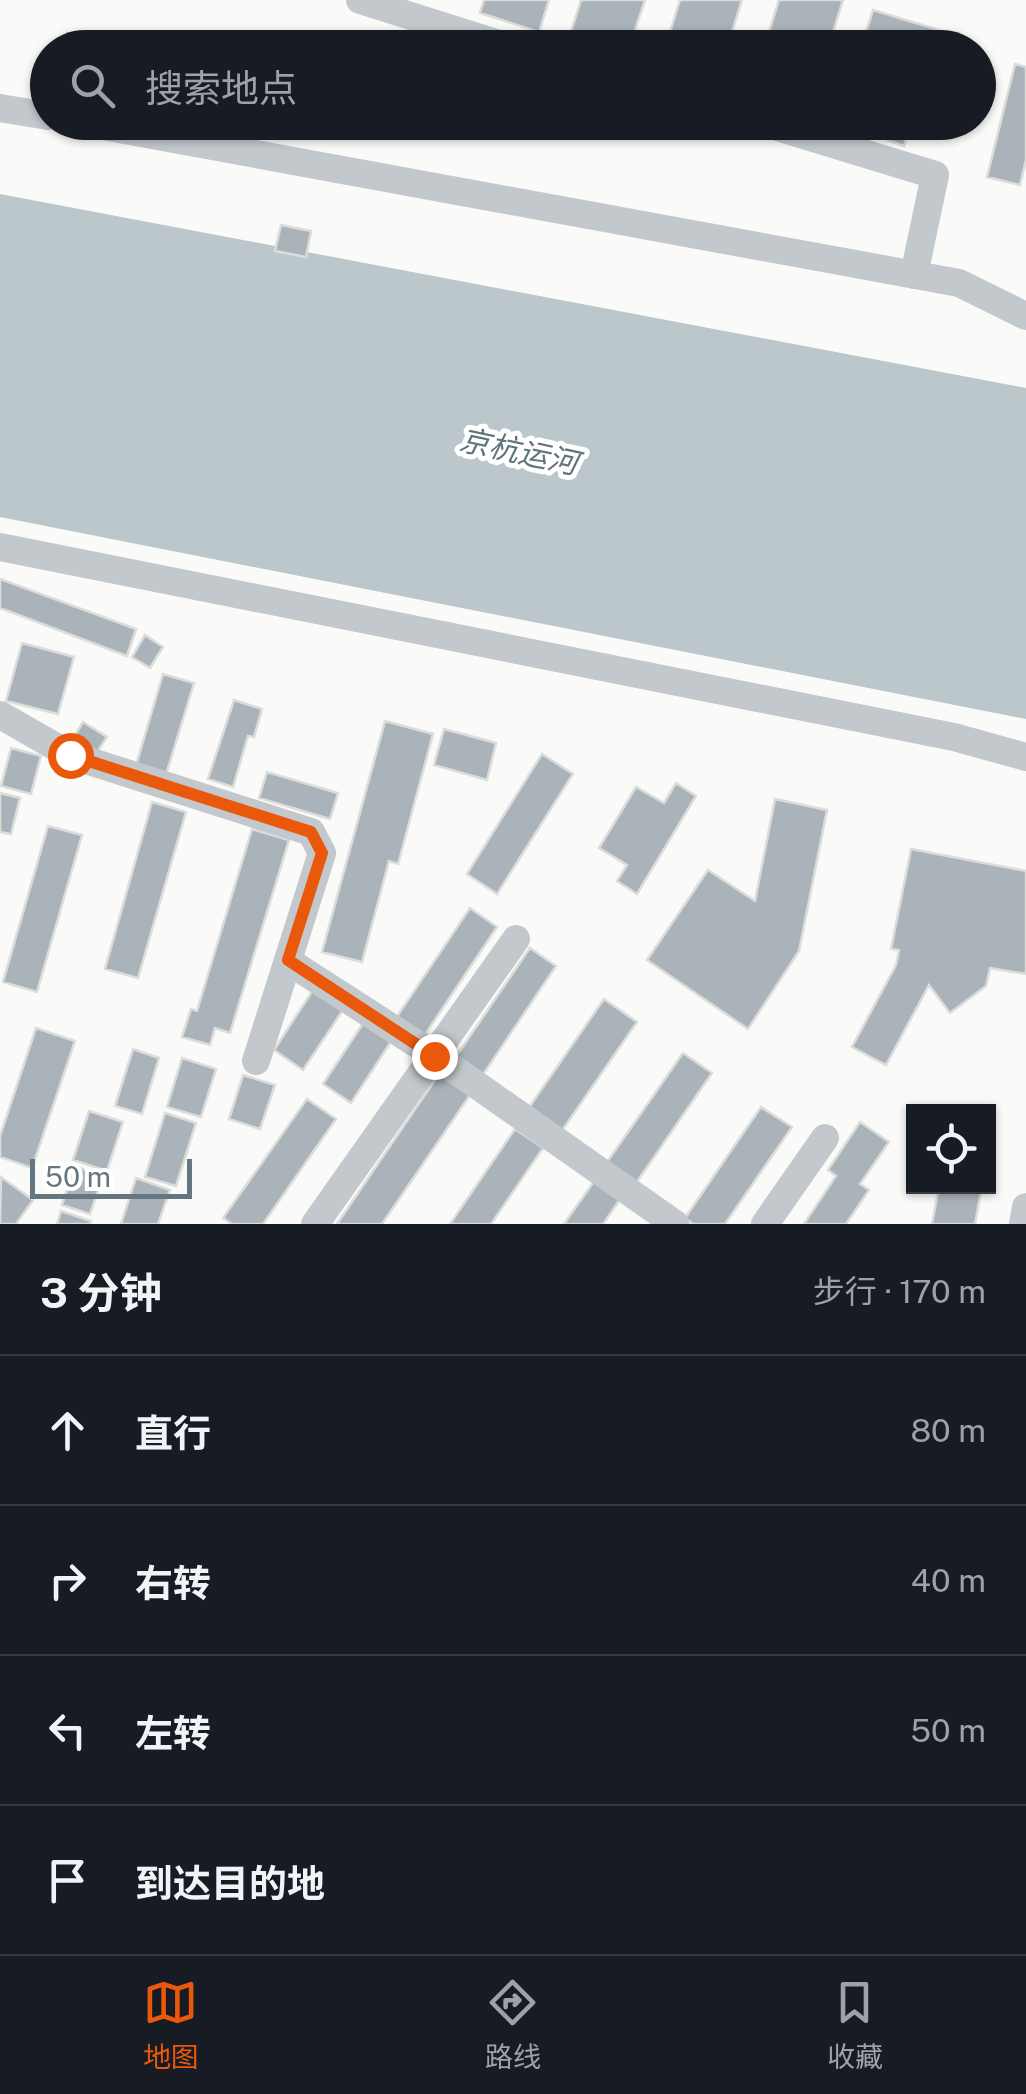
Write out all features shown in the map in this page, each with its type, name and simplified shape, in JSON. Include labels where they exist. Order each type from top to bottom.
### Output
[{"type":"street","points":[[360,0],[455,30]]},
{"type":"street","points":[[0,108],[30,113]]},
{"type":"street","points":[[180,140],[959,283],[1026,316]]},
{"type":"street","points":[[819,140],[935,175],[914,275]]},
{"type":"street","points":[[0,547],[954,736],[1026,757]]},
{"type":"street","points":[[0,715],[70,755],[311,832],[322,853],[256,1062]]},
{"type":"street","points":[[315,1224],[516,939]]},
{"type":"street","points":[[288,960],[675,1224]]},
{"type":"street","points":[[765,1224],[825,1138]]},
{"type":"street","points":[[1023,1224],[1026,1207]]},
{"type":"water","name":"京杭运河","points":[[0,194],[1026,388],[1026,719],[0,517]]},
{"type":"building","points":[[484,0],[549,0],[540,30],[480,13]]},
{"type":"building","points":[[581,0],[645,0],[635,30],[571,30]]},
{"type":"building","points":[[680,0],[742,0],[733,30],[671,30]]},
{"type":"building","points":[[779,0],[843,0],[834,30],[770,30]]},
{"type":"building","points":[[873,10],[939,30],[867,30]]},
{"type":"building","points":[[1015,64],[1026,67],[1026,160],[1020,185],[987,177]]},
{"type":"building","points":[[281,225],[311,231],[306,257],[275,251]]},
{"type":"building","points":[[0,579],[136,629],[127,656],[0,608]]},
{"type":"building","points":[[145,635],[163,647],[150,668],[132,657]]},
{"type":"building","points":[[22,643],[74,657],[58,714],[6,701]]},
{"type":"building","points":[[163,674],[194,683],[165,778],[135,769]]},
{"type":"building","points":[[234,700],[262,709],[254,737],[248,736],[233,787],[208,779]]},
{"type":"building","points":[[385,721],[433,734],[398,864],[389,861],[362,962],[322,952]]},
{"type":"building","points":[[83,722],[107,737],[97,752],[74,737]]},
{"type":"building","points":[[444,729],[496,743],[487,780],[434,765]]},
{"type":"building","points":[[11,748],[41,756],[31,794],[1,786]]},
{"type":"building","points":[[542,754],[573,774],[497,894],[467,874]]},
{"type":"building","points":[[267,772],[338,793],[330,819],[259,798]]},
{"type":"building","points":[[676,783],[696,796],[637,894],[617,881],[627,865],[599,848],[636,787],[664,803]]},
{"type":"building","points":[[0,793],[20,798],[11,834],[0,832]]},
{"type":"building","points":[[775,799],[827,810],[799,951],[748,1029],[647,960],[708,870],[755,901]]},
{"type":"building","points":[[152,802],[186,812],[138,978],[105,969]]},
{"type":"building","points":[[48,826],[82,835],[37,992],[3,982]]},
{"type":"building","points":[[252,829],[289,840],[230,1033],[215,1028],[210,1045],[182,1037],[191,1009],[197,1011]]},
{"type":"building","points":[[911,849],[1026,871],[1026,974],[990,968],[986,986],[950,1013],[929,985],[886,1065],[852,1047],[896,965],[899,950],[891,949]]},
{"type":"building","points":[[470,908],[497,927],[424,1036],[396,1018]]},
{"type":"building","points":[[530,948],[556,966],[482,1076],[455,1058]]},
{"type":"building","points":[[315,987],[345,1007],[303,1070],[274,1050]]},
{"type":"building","points":[[604,999],[637,1022],[561,1132],[528,1109]]},
{"type":"building","points":[[364,1022],[392,1040],[351,1103],[323,1084]]},
{"type":"building","points":[[36,1028],[75,1041],[32,1168],[0,1157],[0,1136]]},
{"type":"building","points":[[133,1049],[159,1058],[142,1114],[115,1106]]},
{"type":"building","points":[[683,1053],[712,1073],[634,1186],[605,1165]]},
{"type":"building","points":[[182,1058],[216,1069],[201,1117],[167,1107]]},
{"type":"building","points":[[439,1074],[470,1095],[382,1224],[337,1224]]},
{"type":"building","points":[[243,1075],[275,1085],[260,1129],[229,1119]]},
{"type":"building","points":[[307,1099],[336,1119],[263,1224],[232,1224],[223,1218]]},
{"type":"building","points":[[761,1107],[792,1127],[725,1224],[693,1224],[685,1218]]},
{"type":"building","points":[[89,1111],[123,1122],[107,1171],[73,1160]]},
{"type":"building","points":[[165,1113],[196,1123],[176,1186],[145,1177]]},
{"type":"building","points":[[860,1122],[889,1142],[860,1184],[869,1190],[846,1224],[804,1224],[836,1176],[828,1170]]},
{"type":"building","points":[[515,1129],[543,1148],[491,1224],[450,1224]]},
{"type":"building","points":[[75,1166],[103,1176],[90,1214],[62,1205]]},
{"type":"building","points":[[1,1177],[33,1200],[16,1224],[0,1224]]},
{"type":"building","points":[[136,1178],[170,1190],[158,1224],[121,1224]]},
{"type":"building","points":[[595,1180],[621,1198],[603,1224],[564,1224]]},
{"type":"building","points":[[938,1194],[981,1194],[975,1224],[932,1224]]},
{"type":"building","points":[[61,1211],[91,1221],[90,1224],[57,1224]]},
{"type":"route","points":[[70,755],[311,832],[322,853],[288,960],[434,1056]]}]
